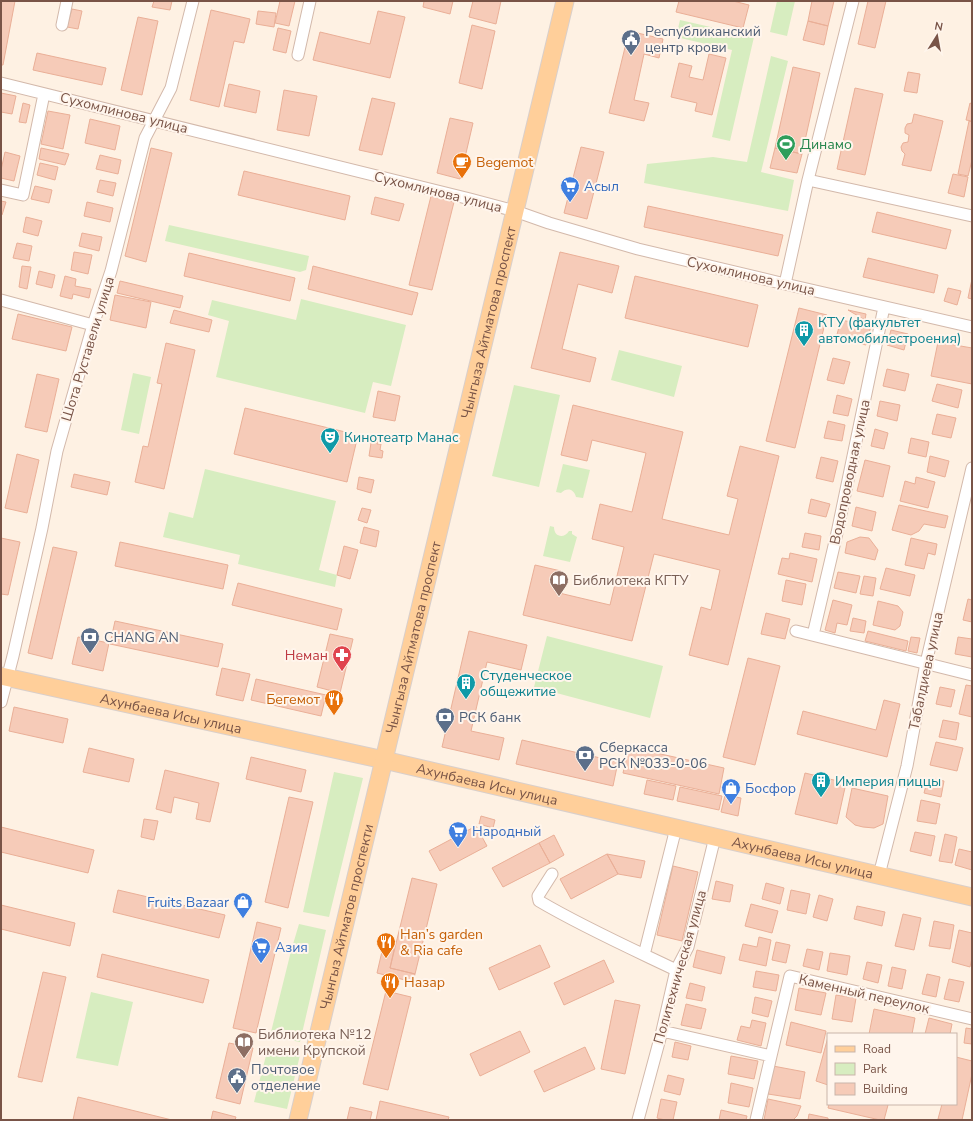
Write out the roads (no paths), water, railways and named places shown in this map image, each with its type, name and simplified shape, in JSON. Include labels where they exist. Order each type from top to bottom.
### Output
[{"type":"main road","name":"Чынгыза Айтматова проспект","points":[[384,760],[565,1]]},
{"type":"main road","name":"Ахунбаева Исы улица","points":[[4,676],[384,760],[972,896]]},
{"type":"main road","name":"Чынгыз Айтматов проспекти","points":[[298,1120],[384,760]]},
{"type":"street","points":[[62,25],[67,1]]},
{"type":"street","name":"Шота Руставели улица","points":[[1,702],[4,676],[42,528],[57,451],[93,325],[111,270],[145,138],[171,88],[193,1]]},
{"type":"street","points":[[298,55],[310,1]]},
{"type":"street","points":[[785,284],[808,180],[853,1]]},
{"type":"street","name":"Сухомлинова улица","points":[[1,83],[515,211],[549,223],[638,248],[972,327]]},
{"type":"street","name":"Сухомлинова улица","points":[[1,190],[24,195],[44,94]]},
{"type":"street","points":[[808,180],[972,216]]},
{"type":"street","points":[[1,300],[93,325]]},
{"type":"street","name":"Водопроводная улица","points":[[813,635],[837,533],[884,307]]},
{"type":"street","name":"Табалдиева улица","points":[[879,875],[907,766],[926,663],[972,468]]},
{"type":"street","points":[[796,631],[972,675]]},
{"type":"street","points":[[644,955],[676,828]]},
{"type":"street","name":"Политехническая улица","points":[[638,1120],[662,1031],[676,970],[688,947],[715,837]]},
{"type":"street","points":[[552,874],[538,896],[539,900],[597,933],[676,970]]},
{"type":"street","name":"Каменный переулок","points":[[771,1056],[790,976],[972,1019]]},
{"type":"street","points":[[662,1031],[771,1056],[756,1120]]},
{"type":"place","name":"Республиканский центр крови","points":[[631,56]]},
{"type":"place","name":"Динамо","points":[[786,161]]},
{"type":"place","name":"Begemot","points":[[462,179]]},
{"type":"place","name":"Асыл","points":[[570,203]]},
{"type":"place","name":"КТУ (факультет автомобилестроения)","points":[[804,347]]},
{"type":"place","name":"Кинотеатр Манас","points":[[330,454]]},
{"type":"place","name":"Библиотека КГТУ","points":[[559,597]]},
{"type":"place","name":"CHANG AN","points":[[90,654]]},
{"type":"place","name":"Неман","points":[[342,672]]},
{"type":"place","name":"Студенческое общежитие","points":[[466,700]]},
{"type":"place","name":"Бегемот","points":[[334,716]]},
{"type":"place","name":"РСК банк","points":[[445,734]]},
{"type":"place","name":"Сберкасса РСК №033-0-06","points":[[585,772]]},
{"type":"place","name":"Империя пиццы","points":[[821,798]]},
{"type":"place","name":"Босфор","points":[[731,805]]},
{"type":"place","name":"Народный","points":[[458,848]]},
{"type":"place","name":"Fruits Bazaar","points":[[243,919]]},
{"type":"place","name":"Han’s garden & Ria cafe","points":[[386,959]]},
{"type":"place","name":"Азия","points":[[261,964]]},
{"type":"place","name":"Назар","points":[[390,999]]},
{"type":"place","name":"Библиотека №12 имени Крупской","points":[[244,1059]]},
{"type":"place","name":"Почтовое отделение","points":[[237,1094]]}]
